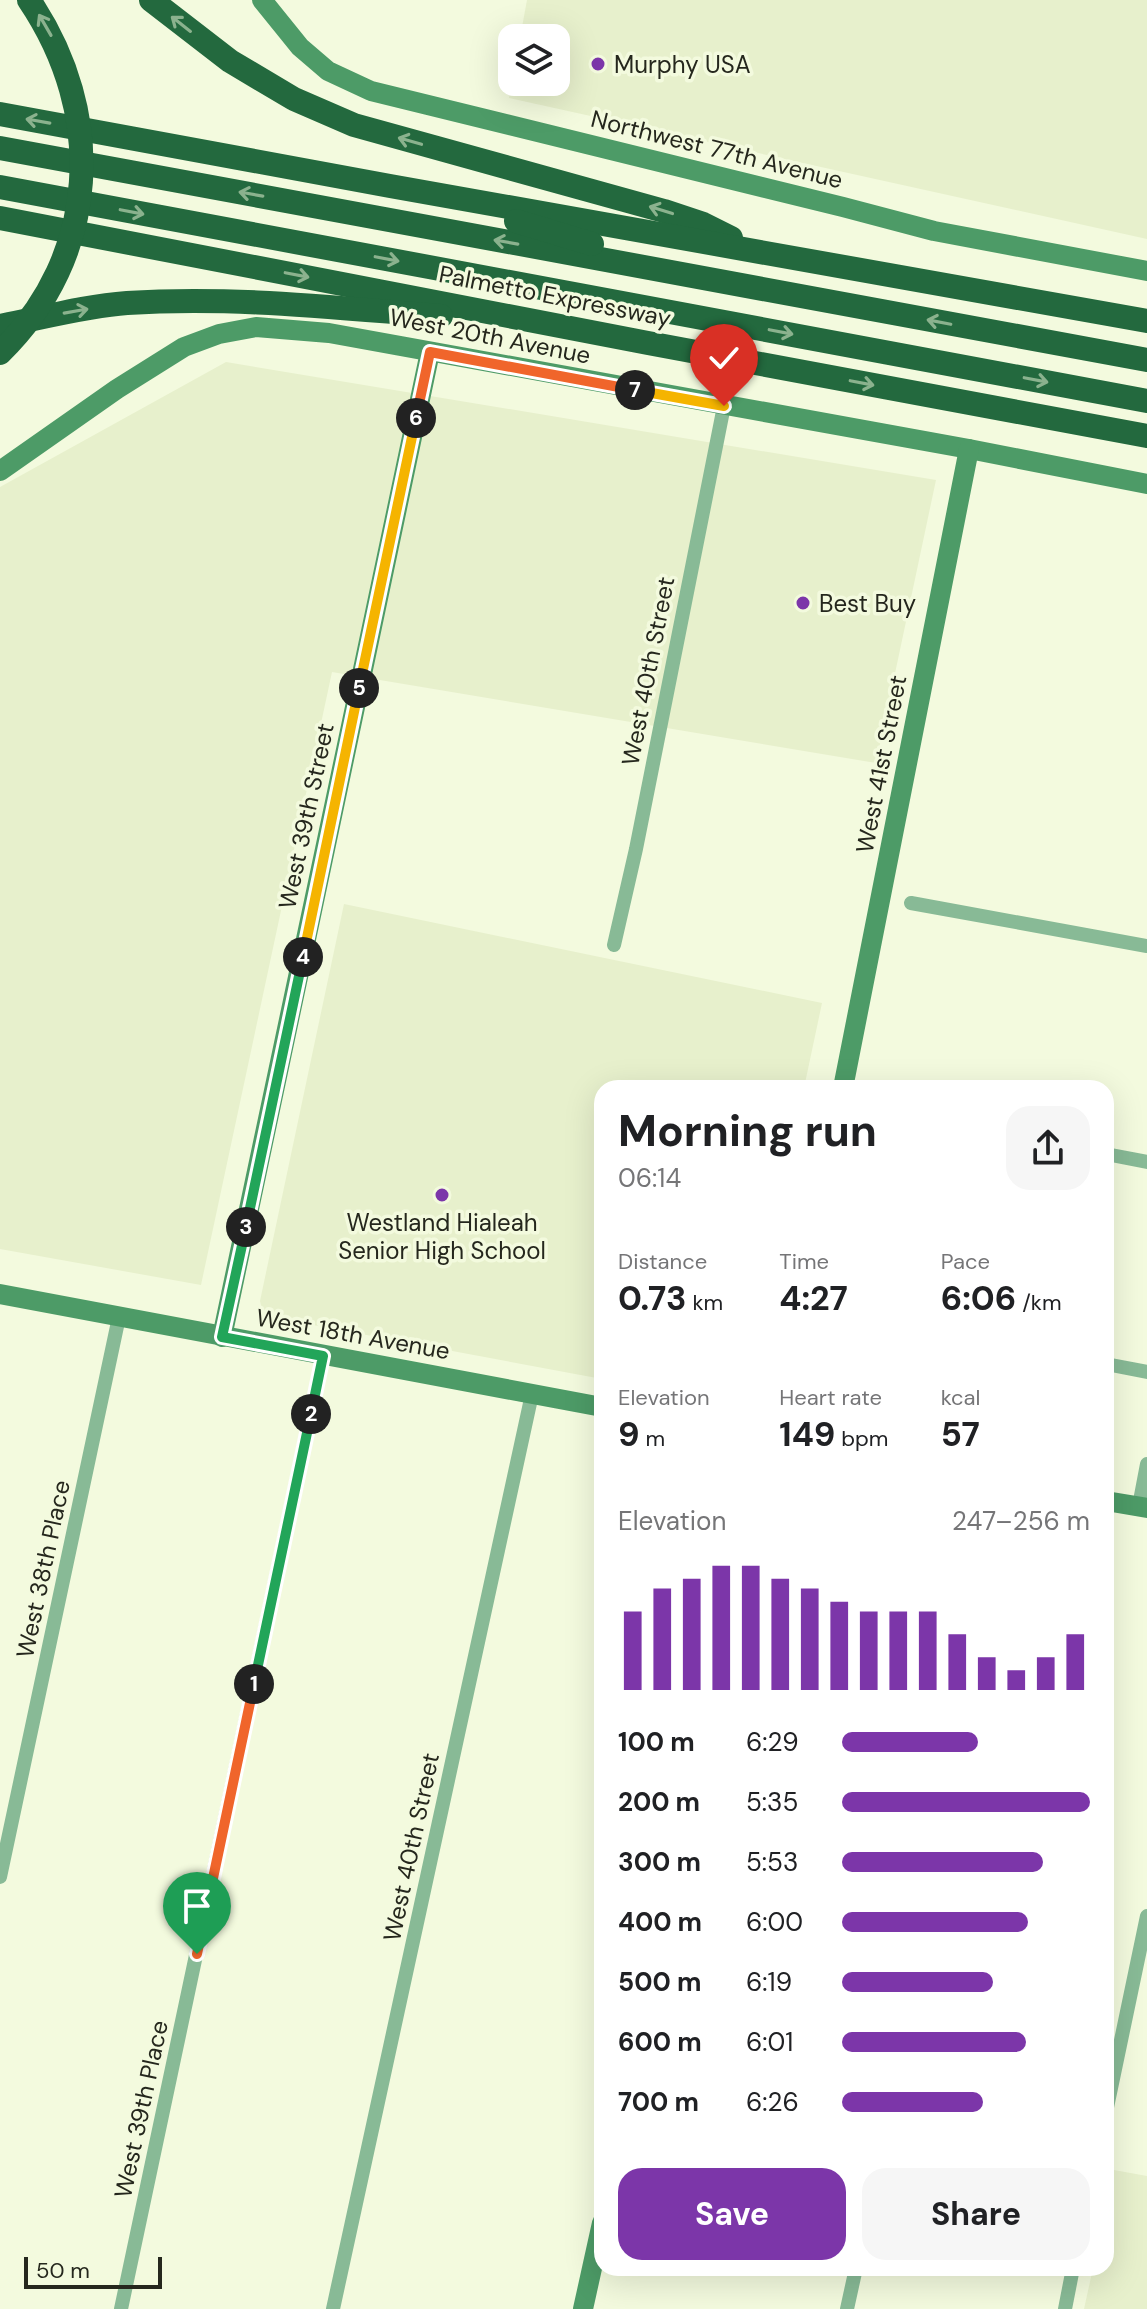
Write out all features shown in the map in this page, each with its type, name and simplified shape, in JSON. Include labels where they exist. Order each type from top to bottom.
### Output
[{"type":"highway","points":[[0,353],[16,338],[39,307],[57,273],[70,239],[81,184],[82,154],[76,102],[62,56],[29,0]]},
{"type":"highway","points":[[151,0],[230,61],[294,99],[354,125],[664,211],[703,224],[758,252]]},
{"type":"highway","points":[[0,114],[1147,321]]},
{"type":"highway","points":[[0,148],[1147,360]]},
{"type":"highway","points":[[390,186],[721,281]]},
{"type":"highway","points":[[0,187],[1147,401]]},
{"type":"highway","name":"Palmetto Expressway","points":[[0,218],[1147,436]]},
{"type":"highway","points":[[0,326],[125,303],[189,301],[337,308],[587,331]]},
{"type":"street","name":"Northwest 77th Avenue","points":[[262,0],[300,47],[328,71],[371,91],[934,231],[1147,271]]},
{"type":"street","name":"West 20th Avenue","points":[[0,471],[117,389],[184,347],[219,334],[256,327],[329,333],[1147,484]]},
{"type":"street","name":"West 39th Street","points":[[222,1337],[430,352]]},
{"type":"street","name":"West 40th Street","points":[[614,945],[724,406]]},
{"type":"street","name":"West 41st Street","points":[[845,1080],[969,449]]},
{"type":"street","points":[[911,903],[1147,946]]},
{"type":"street","points":[[1114,1156],[1147,1162]]},
{"type":"street","name":"West 18th Avenue","points":[[0,1294],[594,1406]]},
{"type":"street","name":"West 38th Place","points":[[0,1877],[119,1317]]},
{"type":"street","name":"West 39th Place","points":[[121,2309],[323,1356]]},
{"type":"street","points":[[1114,1366],[1147,1372]]},
{"type":"street","name":"West 40th Street","points":[[333,2309],[532,1394]]},
{"type":"street","points":[[1114,1502],[1143,1507],[1147,1464]]},
{"type":"street","points":[[1114,2074],[1147,1916]]},
{"type":"street","points":[[583,2309],[594,2259]]},
{"type":"street","points":[[847,2309],[854,2276]]},
{"type":"street","points":[[1065,2309],[1071,2276]]},
{"type":"shaded area","points":[[527,0],[1147,0],[1147,239],[509,98],[570,96],[570,24],[523,24]]},
{"type":"shaded area","points":[[226,362],[936,480],[876,763],[332,672],[201,1285],[0,1249],[0,487]]},
{"type":"shaded area","name":"Westland Hialeah Senior High School","points":[[344,904],[822,1003],[806,1080],[594,1080],[594,1378],[270,1317],[263,1313],[260,1301]]},
{"type":"shaded area","points":[[1114,2170],[1147,2176],[1147,2309],[1084,2309],[1091,2276],[1114,2276]]},
{"type":"place","name":"Murphy USA","points":[[598,64]]},
{"type":"place","name":"Best Buy","points":[[803,603]]},
{"type":"place","name":"Westland Hialeah Senior High School","points":[[442,1195]]},
{"type":"route","points":[[197,1954],[323,1356],[222,1337],[430,352],[724,406]]}]
